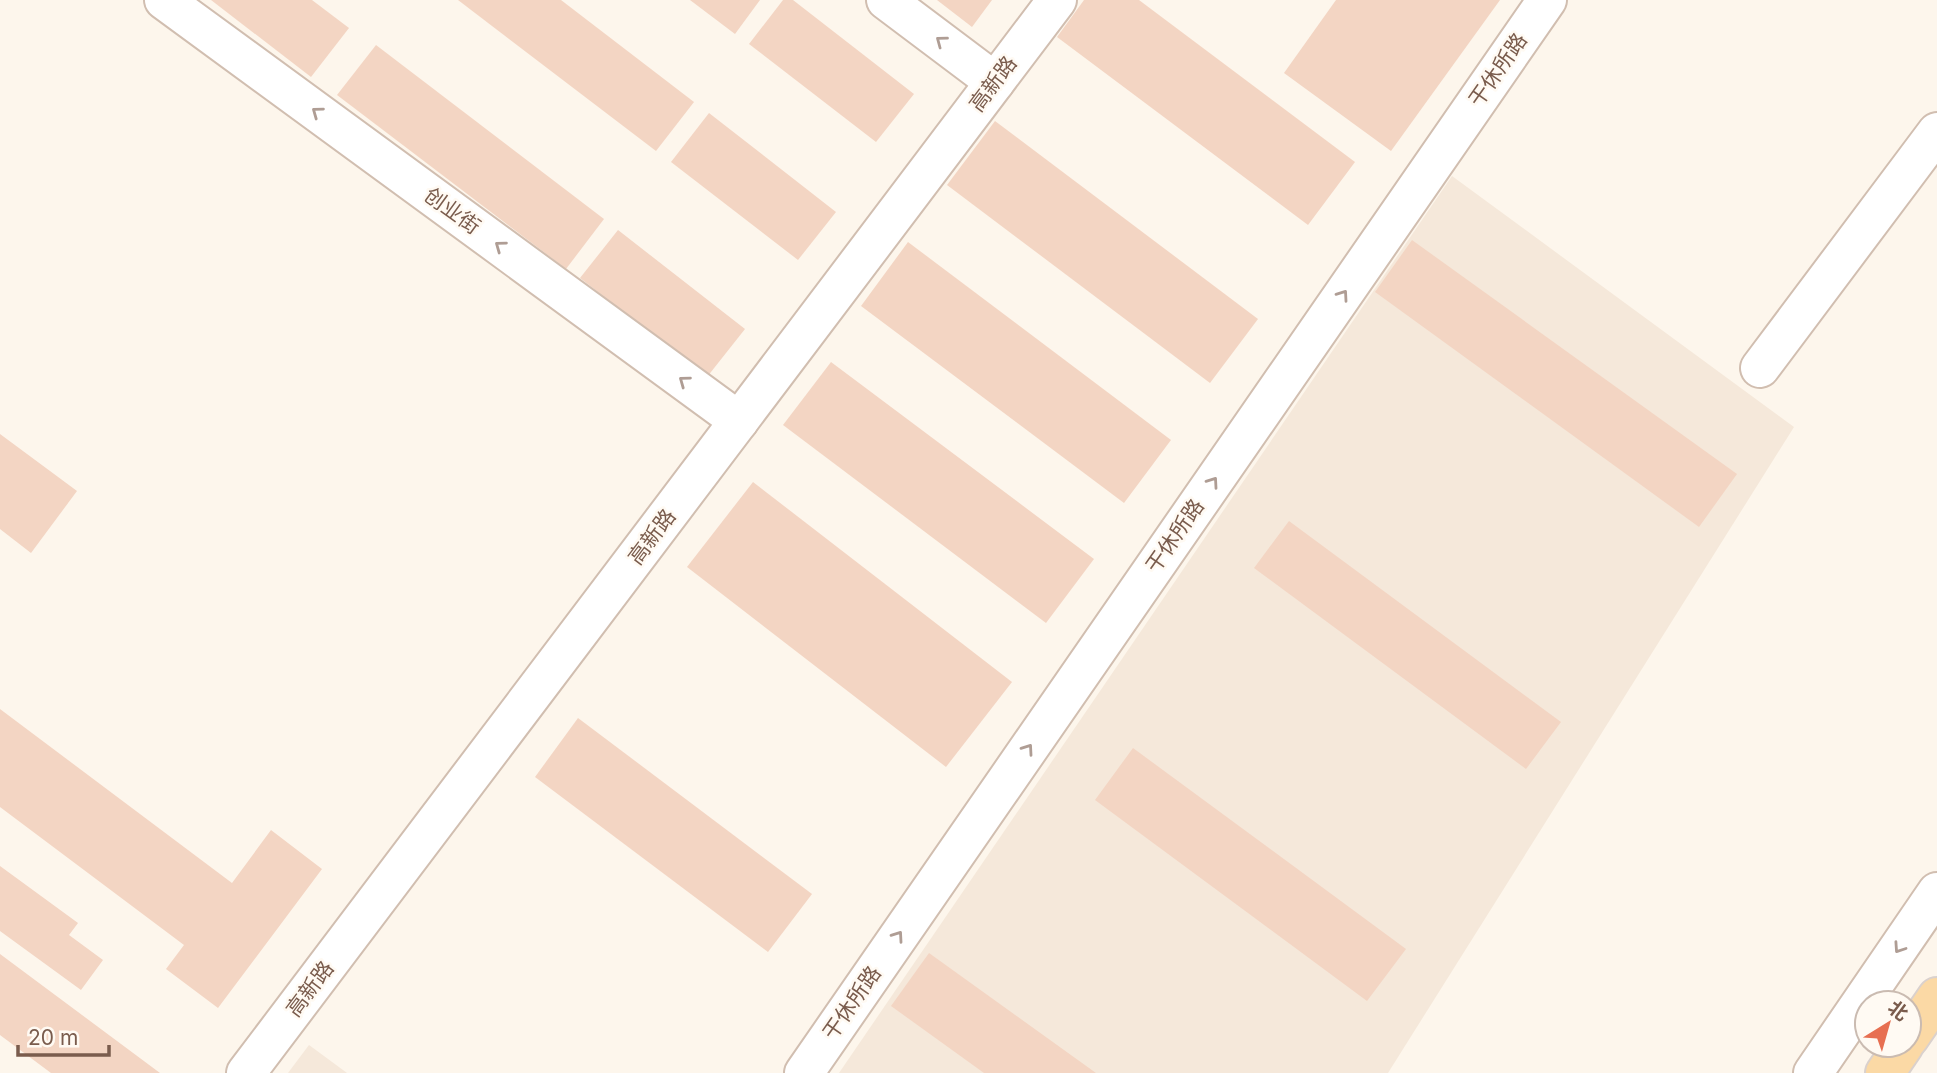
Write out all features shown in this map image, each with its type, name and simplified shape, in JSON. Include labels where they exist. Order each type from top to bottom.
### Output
[{"type":"main road","points":[[1923,1018],[1937,997]]},
{"type":"street","name":"创业街","points":[[164,0],[739,421]]},
{"type":"street","points":[[886,0],[995,82]]},
{"type":"street","name":"高新路","points":[[247,1073],[1057,0]]},
{"type":"street","name":"干休所路","points":[[804,1073],[1547,0]]},
{"type":"street","points":[[1760,368],[1937,132]]},
{"type":"street","points":[[1813,1073],[1937,892]]},
{"type":"shaded area","points":[[1452,176],[1794,427],[1388,1073],[839,1073]]},
{"type":"shaded area","points":[[309,1045],[347,1073],[288,1073]]},
{"type":"building","points":[[211,0],[312,0],[349,28],[311,77]]},
{"type":"building","points":[[458,0],[561,0],[694,102],[656,151]]},
{"type":"building","points":[[690,0],[760,0],[735,34]]},
{"type":"building","points":[[783,0],[793,0],[914,94],[876,142],[749,44]]},
{"type":"building","points":[[937,0],[992,0],[972,27]]},
{"type":"building","points":[[1084,0],[1139,0],[1355,162],[1308,225],[1057,37]]},
{"type":"building","points":[[1336,0],[1500,0],[1391,151],[1284,73]]},
{"type":"building","points":[[376,45],[604,219],[566,269],[337,95]]},
{"type":"building","points":[[709,113],[836,212],[798,260],[671,162]]},
{"type":"building","points":[[995,121],[1258,319],[1210,383],[947,185]]},
{"type":"building","points":[[618,230],[745,329],[707,377],[580,278]]},
{"type":"building","points":[[1412,240],[1737,474],[1699,527],[1375,292]]},
{"type":"building","points":[[908,242],[1171,440],[1124,503],[861,306]]},
{"type":"building","points":[[831,362],[1094,559],[1046,623],[783,425]]},
{"type":"building","points":[[0,434],[77,491],[31,553],[0,529]]},
{"type":"building","points":[[753,482],[1012,682],[946,767],[687,567]]},
{"type":"building","points":[[1289,521],[1561,722],[1526,769],[1254,568]]},
{"type":"building","points":[[0,709],[232,883],[271,830],[322,869],[218,1008],[166,969],[184,945],[0,807]]},
{"type":"building","points":[[578,718],[812,894],[768,952],[535,777]]},
{"type":"building","points":[[1133,748],[1406,949],[1367,1001],[1095,800]]},
{"type":"building","points":[[0,866],[78,923],[69,935],[103,960],[81,990],[0,931]]},
{"type":"building","points":[[929,953],[1096,1073],[984,1073],[891,1006]]},
{"type":"building","points":[[0,954],[160,1073],[51,1073],[0,1035]]}]
